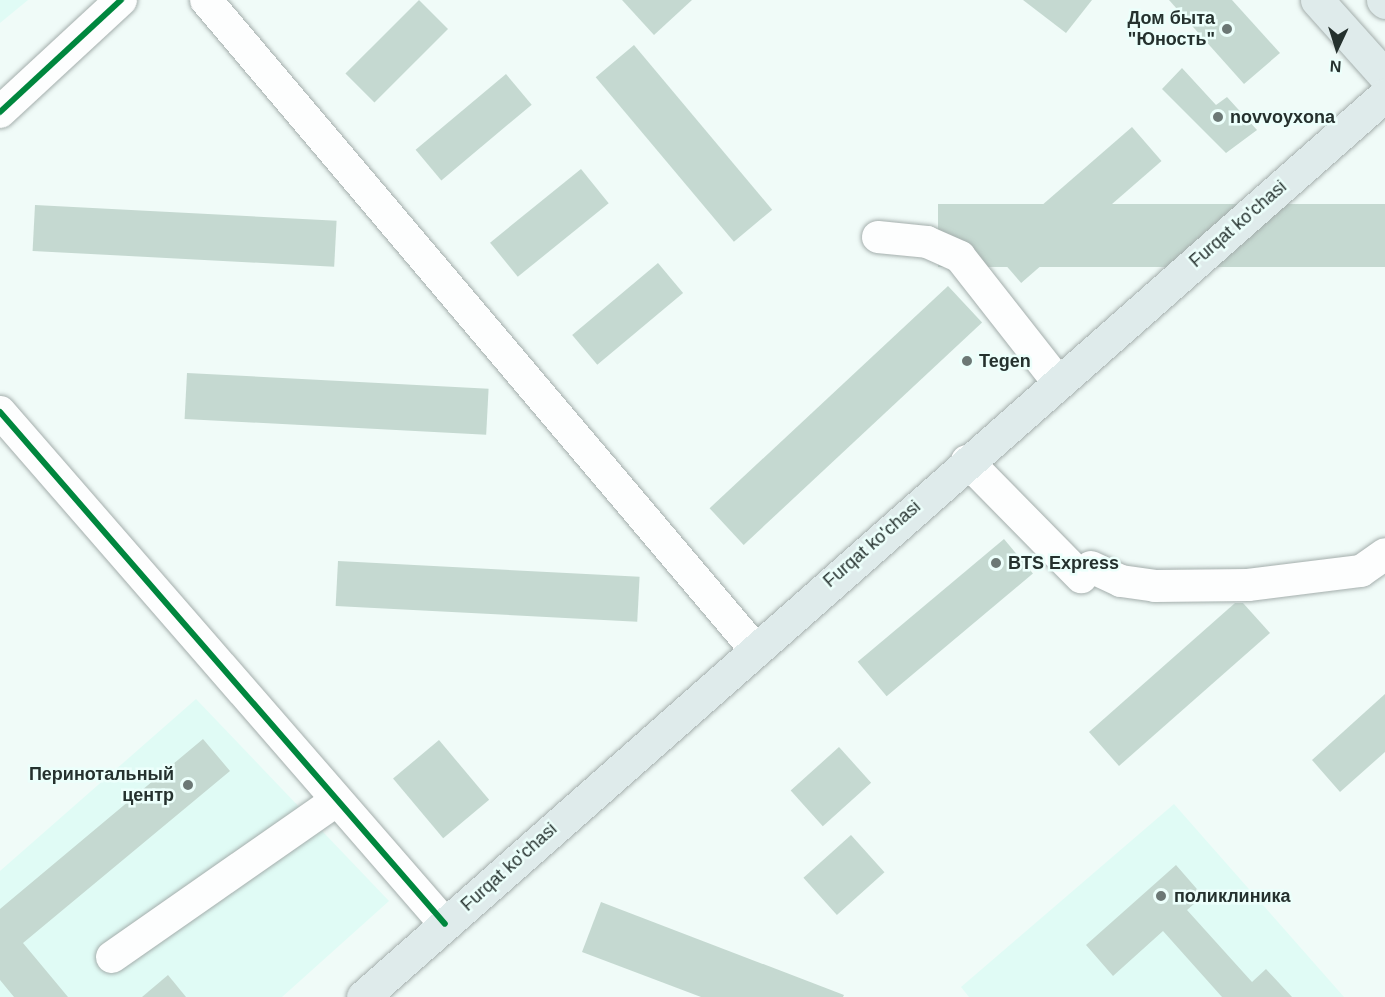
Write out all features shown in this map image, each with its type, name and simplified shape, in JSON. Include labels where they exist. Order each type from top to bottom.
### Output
[{"type":"main road","points":[[1317,0],[1385,76]]},
{"type":"main road","name":"Furqat ko'chasi","points":[[363,997],[754,648],[1385,95]]},
{"type":"street","points":[[0,112],[120,0]]},
{"type":"street","points":[[206,0],[754,648]]},
{"type":"street","points":[[878,237],[927,242],[960,257],[1058,382]]},
{"type":"street","points":[[0,412],[445,924]]},
{"type":"street","points":[[967,461],[1086,572],[1120,581],[1155,586],[1248,585],[1361,571],[1385,554]]},
{"type":"street","points":[[112,957],[336,801]]},
{"type":"shaded area","points":[[0,0],[28,0],[0,23]]},
{"type":"shaded area","name":"Перинотальный центр","points":[[196,699],[389,901],[282,997],[0,997],[0,871]]},
{"type":"shaded area","name":"поликлиника","points":[[1174,804],[1344,997],[969,997],[961,987]]},
{"type":"building","points":[[419,0],[448,29],[374,103],[345,74]]},
{"type":"building","points":[[622,0],[692,0],[654,35]]},
{"type":"building","points":[[1023,0],[1092,0],[1066,33]]},
{"type":"building","name":"Дом быта \"Юность\"","points":[[1169,0],[1232,0],[1280,53],[1244,84]]},
{"type":"building","points":[[634,45],[772,210],[734,242],[596,77]]},
{"type":"building","name":"novvoyxona","points":[[1182,68],[1216,105],[1227,97],[1257,130],[1226,153],[1162,89]]},
{"type":"building","points":[[506,74],[532,105],[441,180],[416,150]]},
{"type":"building","points":[[1132,127],[1162,161],[1021,283],[992,249]]},
{"type":"building","points":[[581,169],[609,203],[518,277],[490,243]]},
{"type":"building","points":[[938,204],[1385,204],[1385,267],[938,267]]},
{"type":"building","points":[[35,205],[337,221],[334,267],[33,251]]},
{"type":"building","points":[[658,263],[683,293],[597,365],[572,335]]},
{"type":"building","points":[[948,286],[982,323],[744,545],[710,508]]},
{"type":"building","points":[[187,373],[489,389],[486,435],[185,419]]},
{"type":"building","points":[[1004,539],[1033,573],[887,696],[858,662]]},
{"type":"building","points":[[338,561],[640,577],[637,622],[336,606]]},
{"type":"building","points":[[1235,603],[1243,603],[1270,633],[1119,766],[1089,732]]},
{"type":"building","points":[[1385,694],[1385,752],[1340,792],[1312,760]]},
{"type":"building","points":[[203,739],[230,771],[23,943],[68,997],[14,997],[0,980],[0,909]]},
{"type":"building","points":[[439,740],[489,800],[443,838],[393,779]]},
{"type":"building","points":[[839,747],[871,783],[823,826],[791,790]]},
{"type":"building","points":[[851,835],[884,872],[837,915],[803,878]]},
{"type":"building","points":[[1176,865],[1203,896],[1187,910],[1252,982],[1266,969],[1292,997],[1222,997],[1163,931],[1113,976],[1086,945]]},
{"type":"building","points":[[601,902],[844,995],[843,997],[701,997],[582,952]]},
{"type":"building","points":[[168,975],[186,997],[142,997]]},
{"type":"cycle path","points":[[0,112],[121,0]]},
{"type":"cycle path","points":[[0,412],[445,924]]},
{"type":"place","name":"Дом быта \"Юность\"","points":[[1227,29]]},
{"type":"place","name":"novvoyxona","points":[[1218,117]]},
{"type":"place","name":"Tegen","points":[[967,361]]},
{"type":"place","name":"BTS Express","points":[[996,563]]},
{"type":"place","name":"Перинотальный центр","points":[[188,785]]},
{"type":"place","name":"поликлиника","points":[[1161,896]]}]
